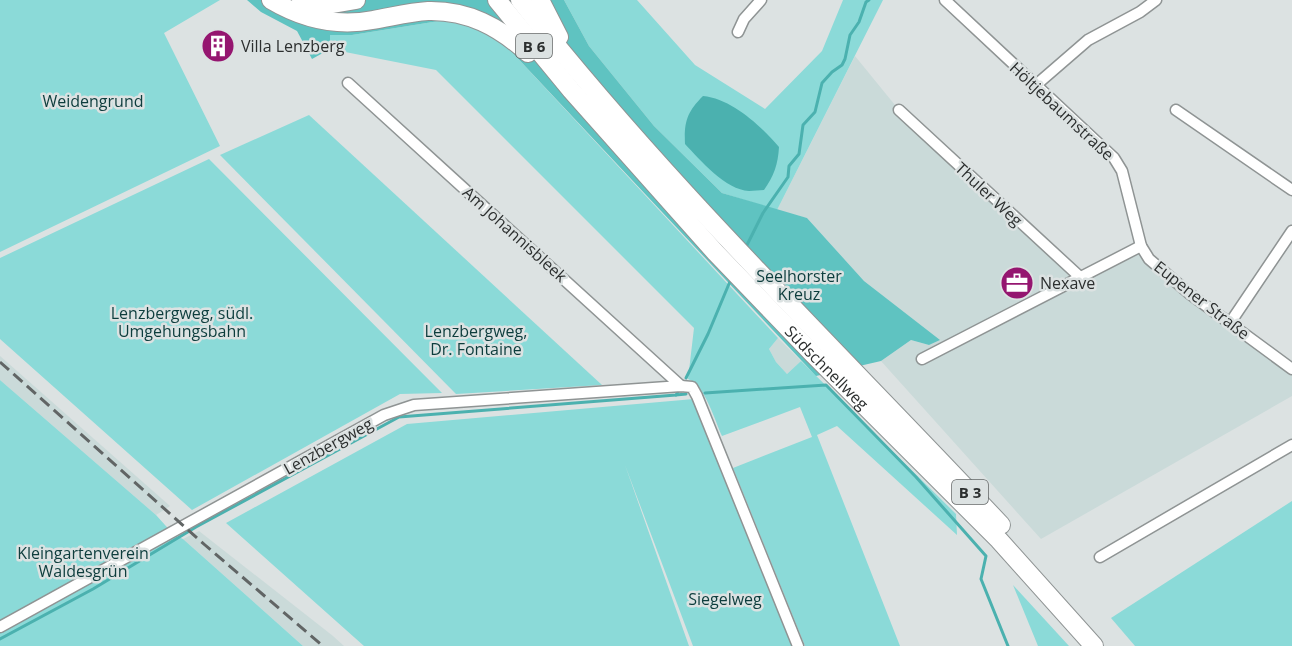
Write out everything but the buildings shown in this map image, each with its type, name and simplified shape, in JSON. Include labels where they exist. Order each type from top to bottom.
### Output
[{"type":"highway","name":"B 3","points":[[271,0],[298,14],[334,22],[356,23],[429,11],[458,13],[472,17],[499,29],[571,90]]},
{"type":"highway","points":[[301,0],[327,5],[356,0]]},
{"type":"highway","name":"Südschnellweg","points":[[497,0],[571,90],[715,252],[819,348],[903,420],[1109,646]]},
{"type":"highway","name":"Südschnellweg","points":[[520,0],[648,153],[723,235],[819,348],[999,540],[1094,646]]},
{"type":"highway","name":"B 6","points":[[540,0],[575,68]]},
{"type":"street","points":[[738,32],[744,19],[761,0]]},
{"type":"street","name":"Höltjebaumstraße","points":[[945,0],[1114,158],[1122,171],[1142,246]]},
{"type":"street","points":[[1036,86],[1088,40],[1140,12],[1156,0]]},
{"type":"street","name":"Am Johannisbleek","points":[[348,83],[686,386]]},
{"type":"street","name":"Thuler Weg","points":[[899,110],[1080,278]]},
{"type":"street","points":[[1176,110],[1292,190]]},
{"type":"street","points":[[1230,323],[1292,231]]},
{"type":"street","name":"Eupener Straße","points":[[922,359],[1142,246],[1149,259],[1160,271],[1292,369]]},
{"type":"street","points":[[686,386],[724,460],[798,646]]},
{"type":"street","name":"Lenzbergweg","points":[[0,627],[384,415],[414,405],[686,386]]},
{"type":"street","points":[[1100,557],[1292,445]]},
{"type":"shaded area","points":[[855,56],[899,110],[1080,277],[1141,246],[1149,259],[1292,369],[1292,396],[1041,539],[881,361],[911,340],[929,345],[939,340],[864,281],[807,218],[777,210]]},
{"type":"shaded area","points":[[703,96],[724,102],[745,114],[779,147],[775,170],[764,190],[749,191],[731,185],[714,173],[685,144],[688,118],[693,107]]},
{"type":"shaded area","points":[[778,338],[801,361],[787,374],[776,362],[769,349]]},
{"type":"shaded area","points":[[0,356],[170,506],[156,515],[0,380]]},
{"type":"shaded area","points":[[199,531],[344,646],[303,646],[183,539]]},
{"type":"green space","name":"Weidengrund","points":[[0,0],[220,0],[164,33],[220,146],[0,252]]},
{"type":"green space","name":"Seelhorster Kreuz","points":[[247,0],[564,0],[589,46],[654,126],[722,193],[807,218],[864,281],[940,340],[929,345],[911,340],[881,361],[816,376],[509,49],[489,34],[468,24],[439,21],[352,35],[330,35],[330,49],[312,59],[297,31],[261,12]]},
{"type":"green space","points":[[564,0],[637,0],[695,65],[765,109],[822,51],[843,0],[883,0],[777,210],[722,193],[654,126],[589,46]]},
{"type":"green space","points":[[439,21],[477,29],[509,49],[778,338],[769,349],[776,362],[787,374],[801,361],[956,514],[957,535],[837,426],[817,435],[900,646],[805,646],[733,468],[812,437],[800,407],[722,436],[700,388],[688,379],[694,328],[436,70],[330,49],[329,34],[352,35]]},
{"type":"green space","name":"Lenzbergweg, Dr. Fontaine","points":[[309,115],[602,385],[456,394],[220,155]]},
{"type":"green space","name":"Lenzbergweg, südl. Umgehungsbahn","points":[[209,159],[442,393],[400,394],[192,510],[0,339],[0,258]]},
{"type":"green space","name":"Kleingartenverein Waldesgrün","points":[[0,380],[156,515],[174,535],[183,539],[303,646],[0,646]]},
{"type":"green space","name":"Siegelweg","points":[[694,399],[795,646],[693,646],[625,465],[689,646],[364,646],[226,523],[407,424]]},
{"type":"green space","points":[[1292,501],[1292,646],[1135,646],[1111,618]]},
{"type":"green space","points":[[1013,585],[1069,646],[1038,646]]},
{"type":"waterway","points":[[745,249],[763,213],[788,177],[789,166],[799,154],[803,125],[815,112],[822,83],[842,65],[850,35],[869,0]]},
{"type":"waterway","points":[[686,378],[708,334],[731,279]]},
{"type":"waterway","points":[[705,393],[826,385],[916,477],[986,556],[981,579],[1008,646]]},
{"type":"waterway","points":[[0,639],[93,589],[196,527],[399,417],[676,395],[678,392]]},
{"type":"waterway","points":[[676,395],[686,394]]},
{"type":"railway","points":[[0,362],[205,545],[323,646]]},
{"type":"place","name":"Villa Lenzberg","points":[[218,46]]},
{"type":"place","name":"Nexave","points":[[1017,283]]}]
